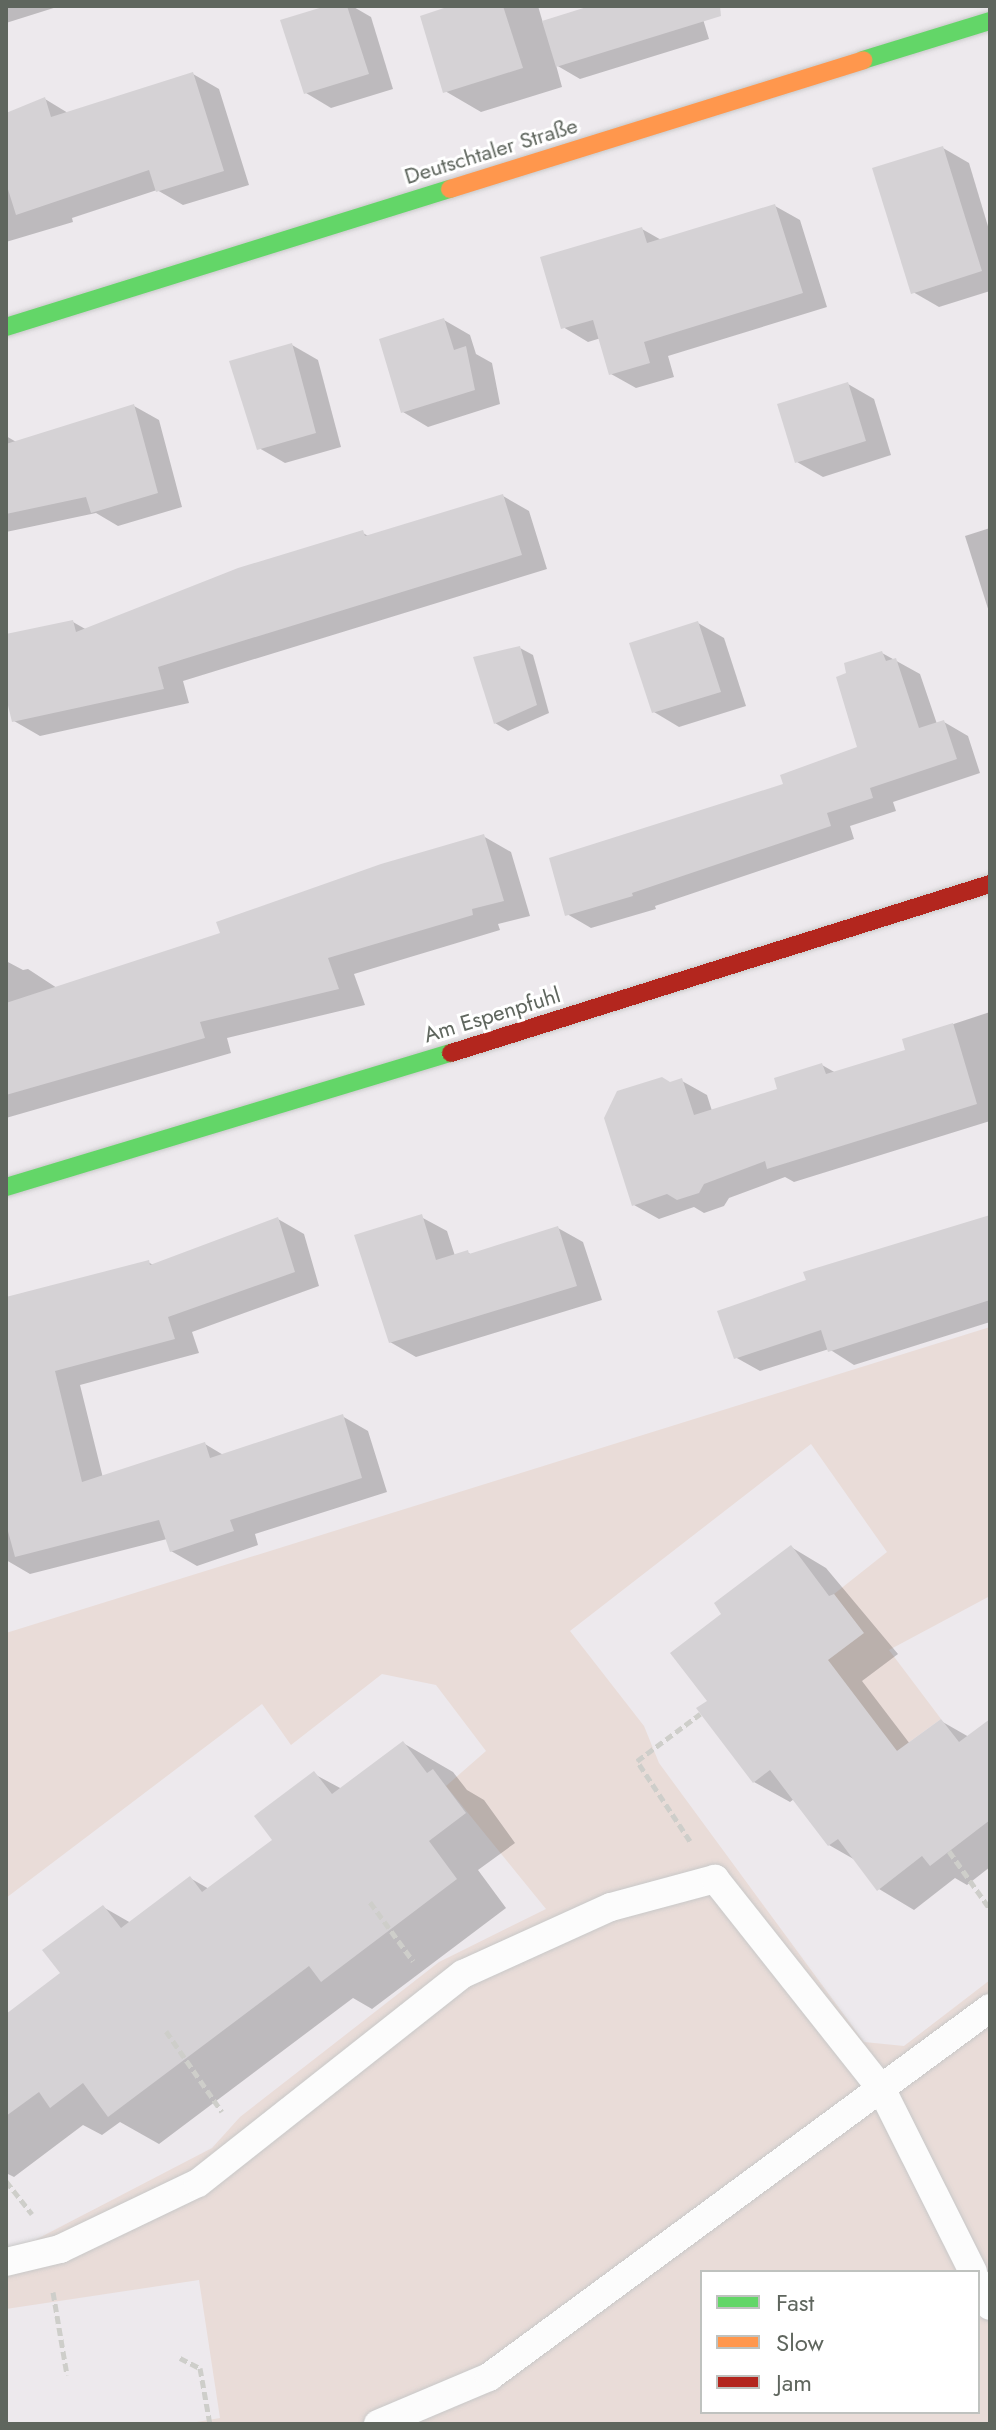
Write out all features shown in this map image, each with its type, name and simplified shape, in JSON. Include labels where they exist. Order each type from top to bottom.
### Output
[{"type":"street","name":"Deutschtaler Straße","points":[[6,327],[990,21]]},
{"type":"street","name":"Am Espenpfuhl","points":[[6,1187],[270,1110],[990,884]]},
{"type":"lane","points":[[6,2262],[47,2252],[198,2183],[463,1974],[611,1907],[715,1879],[882,2090],[972,2270]]},
{"type":"lane","points":[[378,2424],[489,2377],[990,2008]]},
{"type":"lane","points":[[980,2286],[990,2306]]},
{"type":"path","points":[[700,1714],[637,1761],[715,1879]]},
{"type":"path","points":[[949,1851],[990,1909]]},
{"type":"path","points":[[370,1902],[437,1994]]},
{"type":"path","points":[[166,2031],[246,2146]]},
{"type":"path","points":[[47,2252],[67,2375]]},
{"type":"path","points":[[180,2358],[200,2368],[210,2424]]},
{"type":"shaded area","points":[[990,1327],[990,1596],[889,1650],[941,1719],[897,1751],[810,1673],[863,1633],[834,1594],[887,1552],[811,1444],[570,1631],[644,1726],[659,1763],[864,2042],[904,2046],[990,1980],[990,2424],[185,2424],[220,2418],[199,2280],[6,2309],[6,2248],[35,2240],[212,2148],[240,2117],[439,1962],[546,1909],[446,1786],[486,1751],[436,1685],[382,1674],[291,1745],[262,1704],[6,1898],[6,1633]]},
{"type":"building","points":[[326,6],[347,6],[369,74],[304,94],[280,20]]},
{"type":"building","points":[[450,6],[503,6],[523,68],[443,93],[420,16]]},
{"type":"building","points":[[590,6],[720,6],[721,16],[556,67],[542,21]]},
{"type":"building","points":[[193,72],[224,171],[156,192],[149,170],[16,215],[6,183],[6,113],[45,97],[51,117]]},
{"type":"building","points":[[943,146],[982,271],[911,294],[872,168]]},
{"type":"building","points":[[775,204],[803,293],[644,342],[650,363],[609,375],[593,320],[561,329],[540,257],[642,227],[647,243]]},
{"type":"building","points":[[444,318],[454,350],[466,346],[475,390],[401,413],[379,339]]},
{"type":"building","points":[[292,343],[316,433],[257,450],[229,361]]},
{"type":"building","points":[[848,382],[866,441],[795,463],[777,404]]},
{"type":"building","points":[[134,404],[158,493],[91,513],[86,497],[6,514],[6,444]]},
{"type":"building","points":[[503,494],[522,555],[158,667],[164,689],[12,722],[6,697],[6,634],[73,620],[76,632],[238,568],[363,530],[365,536]]},
{"type":"building","points":[[698,621],[721,692],[652,713],[629,643]]},
{"type":"building","points":[[520,646],[537,705],[494,724],[473,657]]},
{"type":"building","points":[[882,651],[886,661],[896,658],[919,728],[944,720],[957,759],[870,788],[873,798],[827,813],[831,826],[632,893],[633,896],[565,916],[549,858],[783,784],[780,775],[857,747],[836,677],[846,673],[844,663]]},
{"type":"building","points":[[484,834],[504,901],[472,909],[473,915],[328,958],[339,989],[200,1022],[205,1038],[6,1095],[6,1003],[220,933],[216,922],[381,864]]},
{"type":"building","points":[[953,1023],[977,1104],[767,1169],[765,1161],[704,1184],[699,1193],[677,1200],[667,1194],[632,1206],[604,1118],[617,1091],[662,1077],[670,1082],[682,1078],[694,1115],[777,1089],[774,1078],[822,1063],[826,1074],[905,1050],[902,1039]]},
{"type":"building","points":[[422,1214],[436,1260],[468,1250],[469,1254],[558,1226],[577,1286],[389,1343],[354,1235]]},
{"type":"building","points":[[990,1215],[990,1300],[828,1352],[821,1330],[734,1359],[717,1311],[806,1280],[803,1272]]},
{"type":"building","points":[[278,1217],[295,1272],[168,1317],[175,1339],[55,1371],[82,1482],[205,1442],[210,1458],[343,1414],[362,1478],[230,1520],[234,1531],[170,1552],[159,1520],[15,1557],[6,1524],[6,1297],[149,1260],[150,1265]]},
{"type":"building","points":[[791,1545],[829,1596],[834,1594],[864,1633],[828,1660],[897,1751],[941,1719],[959,1742],[990,1719],[990,1820],[930,1866],[922,1856],[877,1891],[838,1839],[828,1846],[770,1770],[753,1783],[696,1708],[707,1701],[670,1653],[721,1614],[714,1603]]},
{"type":"building","points":[[403,1741],[427,1773],[433,1769],[466,1813],[429,1841],[457,1879],[321,1982],[309,1966],[108,2117],[83,2083],[50,2108],[39,2092],[6,2116],[6,2014],[60,1973],[42,1950],[103,1905],[121,1928],[190,1876],[202,1892],[272,1840],[254,1816],[314,1771],[332,1794]]},
{"type":"traffic: fast","points":[[863,60],[990,21]]},
{"type":"traffic: fast","points":[[6,327],[450,189]]},
{"type":"traffic: fast","points":[[6,1187],[451,1053]]},
{"type":"traffic: slow","points":[[450,189],[863,60]]},
{"type":"traffic: jam","points":[[451,1053],[990,884]]}]
